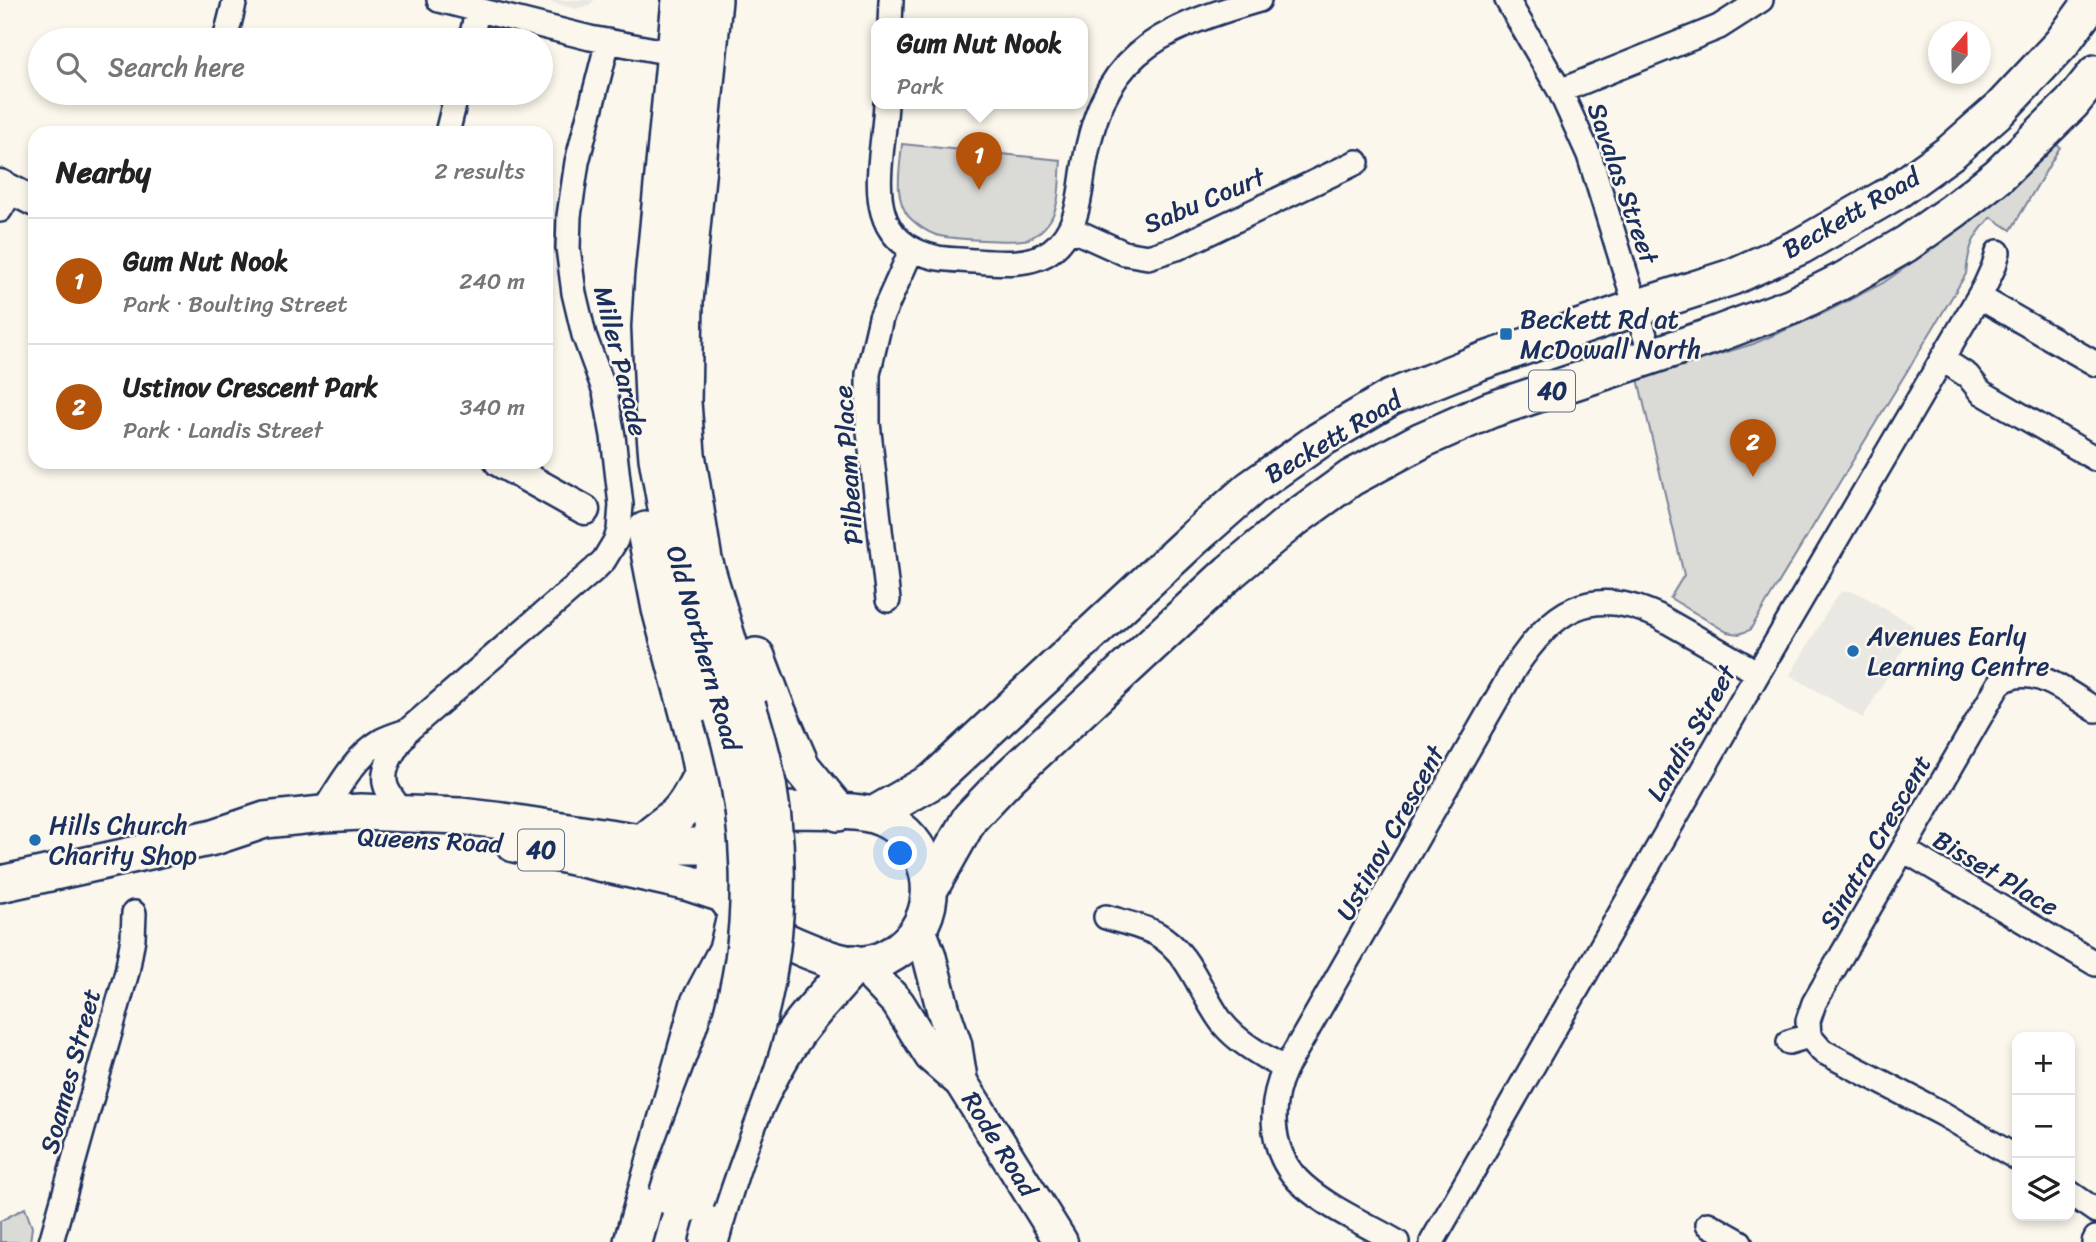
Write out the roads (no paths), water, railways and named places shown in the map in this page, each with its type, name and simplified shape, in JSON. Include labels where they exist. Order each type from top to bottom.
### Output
[{"type":"highway","name":"Old Northern Road","points":[[681,0],[692,57],[697,178],[684,302],[682,349],[686,454],[703,560],[735,711],[735,754],[747,826],[749,908],[744,955],[729,1027],[716,1068],[680,1156],[684,1242]]},
{"type":"highway","name":"Old Northern Road","points":[[713,0],[692,57],[654,278],[651,327],[658,458],[677,563],[686,604],[735,711]]},
{"type":"highway","points":[[697,178],[710,218],[704,397],[710,461],[724,550],[738,603],[776,712],[802,767],[813,784],[855,814]]},
{"type":"highway","points":[[654,278],[638,318],[635,437],[639,482],[655,584],[713,823],[723,843]]},
{"type":"highway","points":[[643,843],[682,809],[703,773]]},
{"type":"highway","points":[[633,1242],[700,1003],[727,950],[731,904]]},
{"type":"highway","points":[[709,1242],[737,1146],[764,1086],[796,1033],[859,964]]},
{"type":"highway","name":"Old Northern Road","points":[[655,1242],[681,1199]]},
{"type":"main road","name":"Beckett Road","points":[[855,814],[934,780],[1193,539],[1251,488],[1318,441],[1390,398],[1480,362],[1732,277],[1801,246],[1895,192],[1951,152],[2035,75],[2092,0]]},
{"type":"main road","points":[[2035,75],[2054,72],[2062,75],[2069,82],[2072,103]]},
{"type":"main road","name":"Beckett Road","points":[[930,889],[970,818],[987,798],[1230,572],[1290,522],[1351,478],[1422,440],[1490,410],[1792,306],[1906,244],[1953,211],[1999,175],[2072,103],[2096,73]]},
{"type":"main road","points":[[731,904],[718,868],[723,843],[733,827],[744,819],[765,811],[855,814]]},
{"type":"main road","name":"Queens Road","points":[[0,884],[214,836],[265,820],[322,814],[403,813],[503,821],[679,848],[723,843]]},
{"type":"main road","name":"40","points":[[855,814],[898,829],[918,848],[925,859],[930,889],[919,929]]},
{"type":"main road","name":"Queens Road","points":[[214,836],[269,841],[353,835],[410,835],[500,842],[690,883],[731,904]]},
{"type":"main road","name":"40","points":[[731,904],[751,923],[788,942],[859,964]]},
{"type":"main road","points":[[859,964],[880,960],[901,948],[919,929]]},
{"type":"main road","name":"Rode Road","points":[[919,929],[956,1044],[961,1082]]},
{"type":"main road","name":"Rode Road","points":[[859,964],[898,1003],[931,1056],[961,1082],[1061,1242]]},
{"type":"street","points":[[228,28],[235,0]]},
{"type":"street","points":[[439,0],[608,41],[692,57]]},
{"type":"street","points":[[890,18],[891,0]]},
{"type":"street","points":[[886,109],[878,196],[884,219],[896,238],[912,249],[938,258],[1025,261],[1051,251],[1071,229],[1079,203],[1087,146],[1101,100],[1124,68],[1148,45],[1178,27],[1259,0]]},
{"type":"street","name":"Savalas Street","points":[[1507,0],[1560,91],[1589,155],[1651,355]]},
{"type":"street","points":[[1560,91],[1719,27],[1752,2]]},
{"type":"street","points":[[473,28],[477,10]]},
{"type":"street","name":"Miller Parade","points":[[403,813],[387,790],[385,782],[388,762],[407,731],[595,569],[611,551],[619,530],[621,505],[605,391],[578,314],[568,248],[572,185],[608,41]]},
{"type":"street","points":[[449,126],[454,105]]},
{"type":"street","name":"Sabu Court","points":[[1071,229],[1113,250],[1148,257],[1177,248],[1357,162]]},
{"type":"street","name":"Pilbeam Place","points":[[888,600],[869,423],[868,374],[881,318],[912,249]]},
{"type":"street","name":"Landis Street","points":[[1432,1242],[1758,673],[1979,297],[1991,275],[1997,252]]},
{"type":"street","points":[[1979,297],[2096,364]]},
{"type":"street","points":[[1942,359],[1968,376],[1981,392],[2096,459]]},
{"type":"street","points":[[512,469],[585,510]]},
{"type":"street","name":"Ustinov Crescent","points":[[1397,1242],[1311,1191],[1291,1171],[1278,1145],[1274,1116],[1276,1092],[1285,1069],[1514,669],[1540,632],[1551,622],[1581,606],[1596,603],[1628,604],[1658,616],[1758,673]]},
{"type":"street","name":"Sinatra Crescent","points":[[2012,1155],[1943,1114],[1799,1039],[1814,1003],[1990,699],[2004,681],[2018,675],[2033,676],[2096,710]]},
{"type":"street","name":"Miller Parade","points":[[322,814],[337,789],[363,757],[380,741],[407,731]]},
{"type":"street","name":"Bisset Place","points":[[1904,850],[2096,964]]},
{"type":"street","name":"Soames Street","points":[[51,1242],[127,972],[134,938],[134,913]]},
{"type":"street","points":[[1106,917],[1155,933],[1175,946],[1224,1024],[1246,1044],[1285,1069]]},
{"type":"street","points":[[2075,1196],[2096,1211]]},
{"type":"street","points":[[1708,1224],[1740,1242]]},
{"type":"place","name":"Gum Nut Nook","points":[[979,190]]},
{"type":"place","name":"Beckett Rd at McDowall North","points":[[1506,334]]},
{"type":"place","name":"Ustinov Crescent Park","points":[[1753,477]]},
{"type":"place","name":"Avenues Early Learning Centre","points":[[1853,651]]},
{"type":"place","name":"Hills Church Charity Shop","points":[[35,840]]}]
